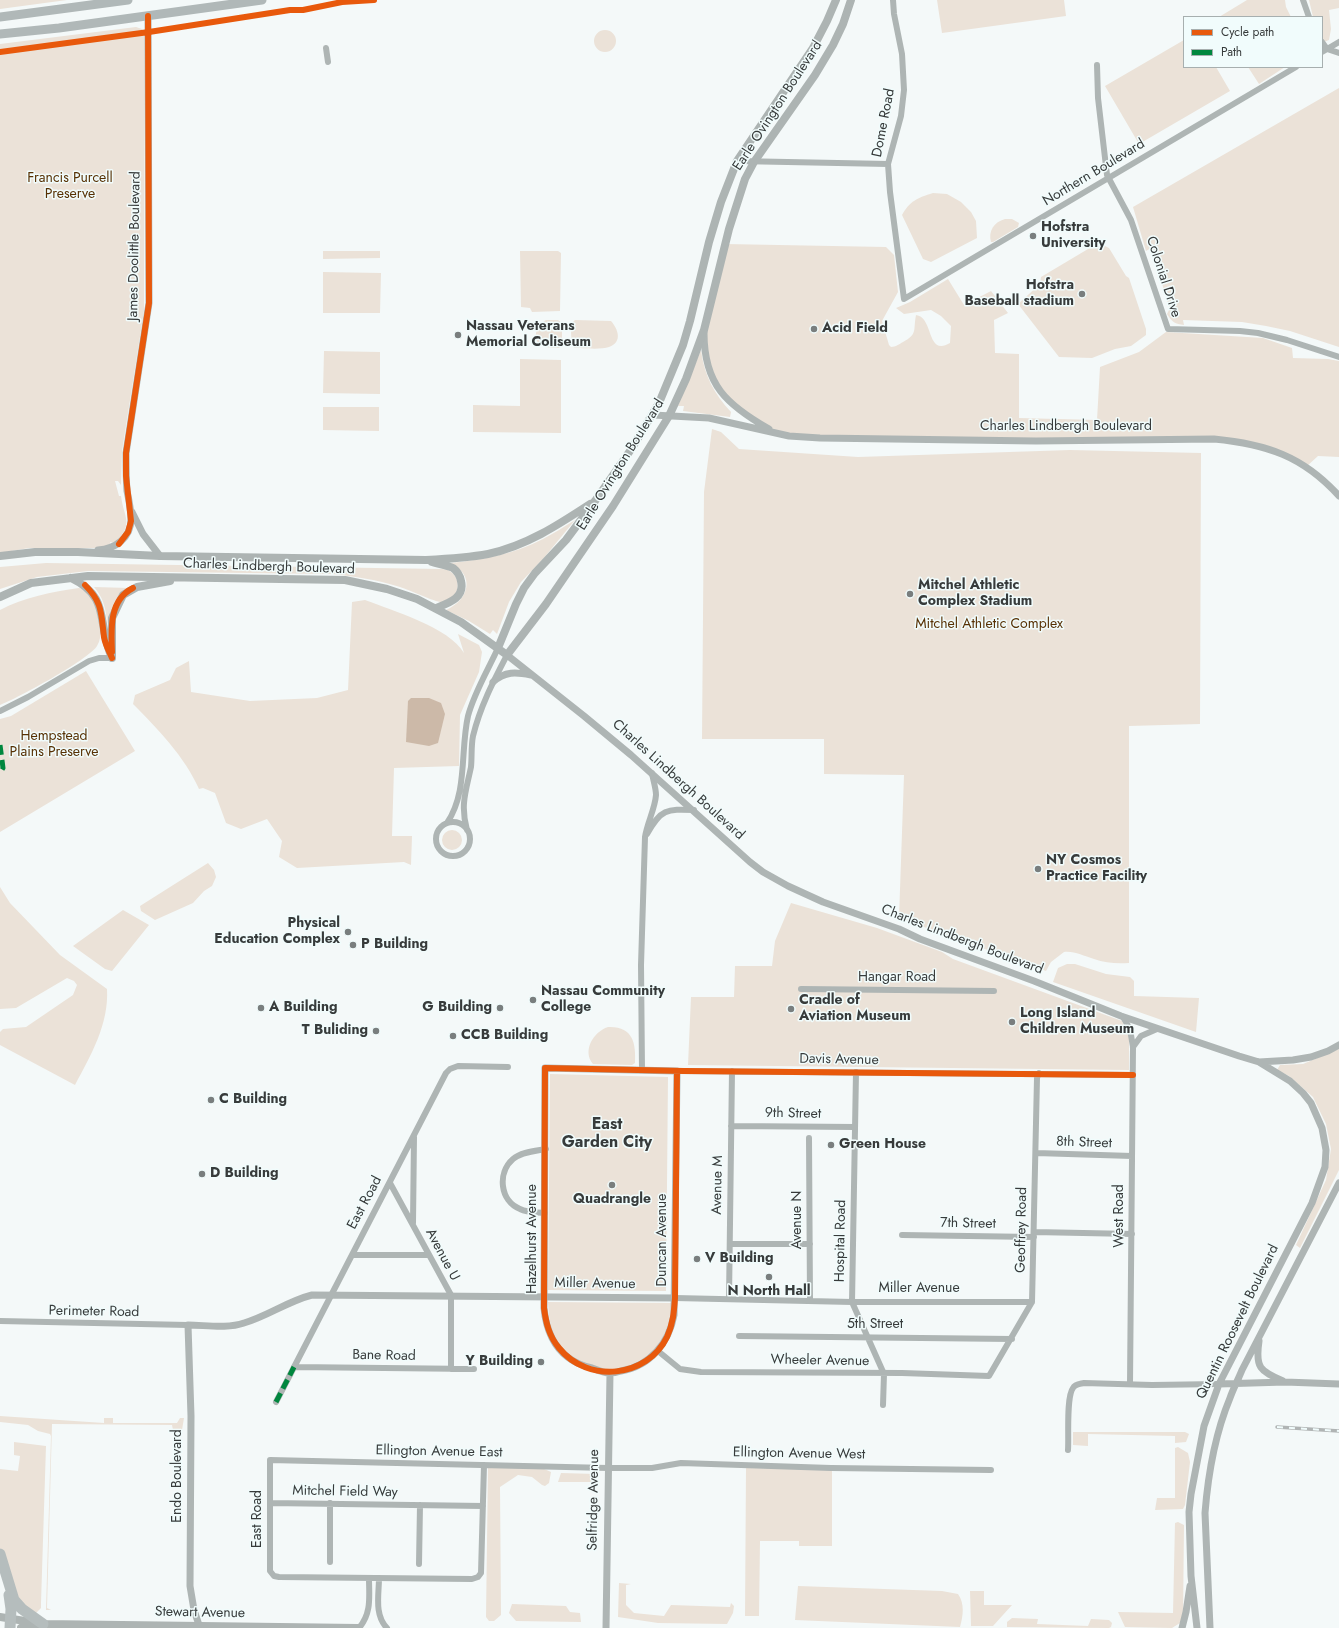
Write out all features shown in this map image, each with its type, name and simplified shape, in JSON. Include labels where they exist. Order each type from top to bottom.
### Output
[{"type":"highway","points":[[0,1554],[16,1604],[43,1624]]},
{"type":"highway","points":[[7,1621],[8,1579]]},
{"type":"main road","points":[[0,16],[128,0]]},
{"type":"main road","points":[[0,34],[59,28],[262,0]]},
{"type":"main road","name":"Earle Ovington Boulevard","points":[[498,648],[524,588],[535,573],[566,540],[595,502],[653,416],[683,346],[709,242],[721,202],[737,162],[813,48],[836,0]]},
{"type":"main road","name":"Earle Ovington Boulevard","points":[[507,655],[546,604],[613,506],[669,416],[686,379],[704,330],[737,200],[754,162],[822,63],[843,24],[851,0]]},
{"type":"main road","name":"Charles Lindbergh Boulevard","points":[[0,556],[35,552],[78,552],[160,556],[426,560],[481,555],[518,545],[554,528],[595,502]]},
{"type":"main road","points":[[426,560],[454,569],[462,582],[462,588],[457,598],[436,608]]},
{"type":"main road","name":"Charles Lindbergh Boulevard","points":[[0,597],[31,583],[100,576],[345,580],[387,589],[417,599],[460,622],[507,655]]},
{"type":"main road","points":[[70,578],[85,585],[95,595],[99,602],[105,639],[112,658]]},
{"type":"main road","points":[[112,658],[112,618],[123,594],[138,587],[196,578]]},
{"type":"main road","name":"Stewart Avenue","points":[[7,1621],[43,1624],[359,1628]]},
{"type":"main road","name":"Stewart Avenue","points":[[21,1628],[43,1624]]},
{"type":"street","name":"Dome Road","points":[[893,0],[894,14],[902,54],[904,83],[901,116],[888,164],[890,192],[904,299]]},
{"type":"street","points":[[1303,0],[1309,16]]},
{"type":"street","name":"James Doolittle Boulevard","points":[[78,552],[107,550],[119,544],[128,532],[131,521],[126,476],[126,453],[149,303],[148,16]]},
{"type":"street","points":[[1325,50],[1339,42]]},
{"type":"street","points":[[326,48],[328,62]]},
{"type":"street","points":[[1325,50],[1339,53]]},
{"type":"street","name":"Colonial Drive","points":[[1097,65],[1098,98],[1108,178],[1132,220],[1168,329],[1258,333],[1287,340],[1339,357]]},
{"type":"street","name":"Northern Boulevard","points":[[904,299],[1294,68]]},
{"type":"street","points":[[737,162],[888,164]]},
{"type":"street","points":[[704,330],[704,346],[707,362],[713,378],[724,396],[738,410],[776,433]]},
{"type":"street","points":[[653,416],[709,418],[776,433]]},
{"type":"street","name":"Charles Lindbergh Boulevard","points":[[776,433],[800,437],[896,441],[1214,439],[1241,441],[1272,449],[1289,457],[1311,470],[1339,496]]},
{"type":"street","name":"James Doolittle Boulevard","points":[[130,508],[143,534],[160,556]]},
{"type":"street","name":"Earle Ovington Boulevard","points":[[447,823],[457,806],[464,764],[464,736],[469,714],[498,648]]},
{"type":"street","name":"Charles Lindbergh Boulevard","points":[[507,655],[584,716],[652,773],[750,862],[763,872],[788,886],[823,902],[894,927],[920,939],[1034,981],[1157,1029],[1259,1062],[1293,1060],[1311,1057],[1339,1045]]},
{"type":"street","name":"Earle Ovington Boulevard","points":[[466,830],[463,816],[463,803],[471,764],[473,738],[481,706],[507,655]]},
{"type":"street","points":[[0,711],[28,698],[81,665],[112,658]]},
{"type":"street","points":[[492,682],[503,674],[510,672],[532,676]]},
{"type":"street","points":[[642,1070],[642,951],[645,837],[646,826],[656,796],[652,773]]},
{"type":"street","points":[[645,837],[659,815],[669,810],[694,810]]},
{"type":"street","points":[[447,823],[458,823],[466,830],[470,841],[466,850],[458,856],[448,856],[438,849],[436,838],[440,828],[447,823]]},
{"type":"street","name":"Hangar Road","points":[[801,989],[994,991]]},
{"type":"street","name":"West Road","points":[[1123,1016],[1130,1029],[1133,1047],[1130,1384]]},
{"type":"street","points":[[1133,1047],[1141,1036],[1157,1029]]},
{"type":"street","name":"Quentin Roosevelt Boulevard","points":[[1197,1628],[1191,1576],[1189,1512],[1201,1436],[1219,1384],[1312,1203],[1325,1167],[1326,1150],[1322,1128],[1311,1103],[1290,1081],[1259,1062]]},
{"type":"street","name":"East Road","points":[[276,1402],[446,1073],[450,1069],[458,1066],[508,1067]]},
{"type":"street","name":"Davis Avenue","points":[[545,1068],[677,1071],[1133,1075]]},
{"type":"street","name":"Hazelhurst Avenue","points":[[545,1068],[546,1149],[544,1308],[547,1325],[552,1338],[559,1349],[568,1357],[580,1366],[610,1373]]},
{"type":"street","name":"Duncan Avenue","points":[[610,1373],[636,1367],[647,1360],[658,1351],[668,1336],[672,1323],[675,1298],[677,1071]]},
{"type":"street","name":"Avenue M","points":[[729,1299],[732,1071]]},
{"type":"street","name":"Hospital Road","points":[[856,1072],[852,1302],[869,1337],[884,1374],[883,1405]]},
{"type":"street","name":"Geoffrey Road","points":[[989,1376],[1012,1339],[1032,1302],[1037,1078],[1039,1073]]},
{"type":"street","name":"9th Street","points":[[731,1126],[855,1127]]},
{"type":"street","points":[[412,1225],[414,1134]]},
{"type":"street","name":"Avenue N","points":[[809,1138],[810,1301]]},
{"type":"street","points":[[545,1213],[529,1212],[515,1206],[506,1196],[502,1182],[505,1169],[513,1159],[523,1154],[546,1149]]},
{"type":"street","name":"8th Street","points":[[1036,1153],[1132,1156]]},
{"type":"street","name":"Avenue U","points":[[390,1182],[451,1296],[451,1369]]},
{"type":"street","name":"Quentin Roosevelt Boulevard","points":[[1210,1628],[1206,1539],[1207,1496],[1219,1431],[1230,1398],[1259,1336],[1339,1183]]},
{"type":"street","name":"7th Street","points":[[902,1235],[1132,1234]]},
{"type":"street","points":[[730,1244],[810,1244]]},
{"type":"street","points":[[352,1255],[429,1255]]},
{"type":"street","name":"Miller Avenue","points":[[188,1325],[229,1326],[243,1324],[297,1298],[312,1295],[331,1294],[675,1298],[852,1302],[1032,1302]]},
{"type":"street","name":"Perimeter Road","points":[[0,1321],[188,1325]]},
{"type":"street","name":"Endo Boulevard","points":[[188,1325],[191,1416],[190,1586],[194,1610],[200,1627]]},
{"type":"street","name":"5th Street","points":[[739,1336],[1012,1339]]},
{"type":"street","points":[[1259,1336],[1257,1358],[1259,1364],[1265,1373],[1285,1382]]},
{"type":"street","name":"Wheeler Avenue","points":[[658,1351],[680,1369],[701,1372],[989,1376]]},
{"type":"street","name":"Bane Road","points":[[294,1367],[474,1369]]},
{"type":"street","name":"Selfridge Avenue","points":[[606,1628],[610,1373]]},
{"type":"street","points":[[1068,1450],[1069,1396],[1073,1387],[1084,1383],[1236,1384],[1285,1382],[1339,1384]]},
{"type":"street","name":"East Road","points":[[270,1460],[270,1571],[274,1576],[369,1578]]},
{"type":"street","name":"Ellington Avenue East","points":[[270,1460],[608,1468]]},
{"type":"street","name":"Ellington Avenue West","points":[[608,1468],[652,1468],[682,1463],[832,1468],[991,1470]]},
{"type":"street","points":[[359,1628],[365,1622],[368,1612],[369,1578],[472,1579],[478,1577],[481,1573],[484,1465]]},
{"type":"street","name":"Mitchel Field Way","points":[[270,1503],[483,1506]]},
{"type":"street","points":[[330,1503],[330,1562]]},
{"type":"street","points":[[419,1564],[420,1505]]},
{"type":"street","points":[[1182,1628],[1186,1612],[1191,1576]]},
{"type":"street","points":[[380,1578],[378,1614],[381,1622],[387,1628]]},
{"type":"green space","points":[[0,0],[67,0],[0,9]]},
{"type":"green space","points":[[937,0],[1064,0],[1066,16],[942,33]]},
{"type":"green space","points":[[1247,0],[1285,0],[1286,7],[1290,16],[1221,16]]},
{"type":"green space","points":[[1309,0],[1339,0],[1339,8],[1329,10],[1331,29],[1329,40],[1324,42],[1323,40],[1323,16],[1313,16]]},
{"type":"green space","name":"Francis Purcell Preserve","points":[[136,27],[142,29],[143,31],[139,32],[139,35],[145,35],[144,311],[122,451],[121,485],[118,481],[115,481],[119,496],[121,496],[126,520],[125,530],[116,543],[110,542],[110,545],[105,548],[29,548],[0,553],[0,44]]},
{"type":"green space","points":[[605,30],[609,31],[615,37],[615,45],[609,51],[605,52],[601,51],[595,45],[594,41],[595,37],[601,31]]},
{"type":"green space","points":[[1183,41],[1183,68],[1217,68],[1230,91],[1139,144],[1105,86]]},
{"type":"green space","points":[[1249,68],[1283,68],[1259,84]]},
{"type":"green space","points":[[1339,88],[1339,347],[1290,331],[1242,322],[1183,320],[1184,325],[1174,322],[1167,314],[1170,308],[1151,248],[1146,251],[1133,207]]},
{"type":"green space","points":[[933,193],[947,194],[961,202],[971,212],[976,221],[977,238],[931,262],[923,259],[902,215],[911,203]]},
{"type":"green space","points":[[1005,219],[1012,219],[1019,223],[1018,227],[991,242],[991,231],[998,222]]},
{"type":"green space","points":[[725,244],[886,247],[894,255],[898,292],[882,321],[889,345],[891,347],[911,337],[914,331],[916,315],[922,317],[926,322],[933,341],[937,345],[942,346],[950,343],[951,326],[941,316],[931,310],[904,314],[896,308],[910,302],[948,279],[964,305],[991,291],[1008,313],[994,320],[995,353],[1019,354],[1019,418],[1097,420],[1100,367],[1139,352],[1166,332],[1263,338],[1292,348],[1293,358],[1328,359],[1339,361],[1339,457],[1318,456],[1306,467],[1241,441],[895,441],[776,433],[749,418],[718,387],[704,346]]},
{"type":"green space","name":"Hofstra Baseball stadium","points":[[1103,245],[1109,248],[1126,276],[1129,278],[1146,329],[1146,335],[1131,346],[1115,349],[1092,358],[1059,357],[1018,304],[1040,284],[1041,277],[1088,249]]},
{"type":"green space","points":[[323,251],[380,251],[380,258],[323,259]]},
{"type":"green space","points":[[520,251],[558,251],[561,253],[560,311],[532,312],[530,308],[521,307]]},
{"type":"green space","points":[[323,272],[381,273],[380,313],[323,313]]},
{"type":"green space","points":[[546,320],[558,320],[562,323],[562,346],[559,348],[551,348],[541,345],[536,338],[539,326]]},
{"type":"green space","points":[[575,320],[611,321],[616,328],[618,339],[613,345],[606,348],[574,348],[571,337],[571,329]]},
{"type":"green space","points":[[701,350],[707,376],[715,391],[731,412],[730,417],[683,411],[684,406],[678,406]]},
{"type":"green space","points":[[324,351],[380,352],[380,394],[323,393]]},
{"type":"green space","points":[[520,359],[561,360],[561,433],[473,432],[473,405],[520,406]]},
{"type":"green space","points":[[323,407],[379,407],[379,431],[323,430]]},
{"type":"green space","name":"Mitchel Athletic Complex","points":[[712,429],[721,432],[739,449],[858,457],[1070,450],[1201,453],[1200,724],[1129,726],[1129,963],[1107,962],[1075,953],[1064,952],[1051,962],[1046,971],[899,918],[904,775],[824,774],[824,739],[702,739],[704,492]]},
{"type":"green space","points":[[575,520],[543,559],[521,582],[509,602],[497,634],[493,630],[490,634],[469,621],[446,610],[454,606],[460,600],[466,587],[464,574],[450,563],[486,558],[521,549],[543,539]]},
{"type":"green space","points":[[46,563],[443,569],[449,571],[455,576],[458,585],[452,598],[448,601],[440,602],[383,582],[331,574],[88,571],[37,577],[0,589],[0,567]]},
{"type":"green space","points":[[94,587],[129,588],[115,604],[108,625],[105,609],[98,592]]},
{"type":"green space","points":[[79,588],[90,593],[94,602],[101,633],[97,646],[81,660],[67,669],[0,705],[0,610],[28,598]]},
{"type":"green space","points":[[365,600],[405,615],[433,628],[446,635],[457,644],[464,653],[458,634],[479,645],[482,652],[479,672],[460,715],[459,766],[394,768],[392,836],[412,836],[411,865],[404,862],[297,868],[279,857],[282,841],[267,819],[241,829],[226,823],[215,793],[203,788],[199,789],[178,754],[161,733],[133,704],[135,695],[170,680],[176,668],[189,661],[191,692],[250,701],[317,698],[348,690],[352,602]]},
{"type":"green space","name":"Hempstead Plains Preserve","points":[[86,671],[135,751],[0,832],[0,719],[11,716]]},
{"type":"green space","points":[[452,830],[459,833],[462,840],[459,847],[452,850],[445,847],[442,840],[445,833]]},
{"type":"green space","points":[[208,863],[214,870],[216,877],[212,886],[204,891],[193,903],[155,920],[141,911],[140,906]]},
{"type":"green space","points":[[0,887],[10,903],[60,955],[107,989],[105,1015],[98,1039],[75,1085],[0,1045],[0,1032],[3,1029],[26,1027],[73,995],[77,985],[74,981],[67,978],[16,1008],[0,1009]]},
{"type":"green space","points":[[791,903],[877,928],[942,952],[953,959],[1122,1021],[1129,1034],[1129,1070],[688,1065],[691,997],[734,997],[735,966],[772,966],[775,941]]},
{"type":"green space","points":[[123,910],[149,925],[112,971],[105,969],[73,946]]},
{"type":"green space","points":[[1067,964],[1075,964],[1106,974],[1130,977],[1134,981],[1134,996],[1199,998],[1196,1032],[1053,982],[1058,968]]},
{"type":"green space","points":[[608,1027],[623,1029],[631,1037],[635,1049],[635,1063],[632,1065],[593,1064],[589,1053],[591,1042],[598,1033]]},
{"type":"green space","points":[[1339,1049],[1339,1170],[1300,1248],[1296,1245],[1326,1180],[1331,1149],[1326,1124],[1313,1097],[1289,1076],[1277,1070],[1280,1065],[1303,1064]]},
{"type":"green space","points":[[550,1074],[668,1077],[666,1291],[548,1290]]},
{"type":"green space","points":[[548,1302],[671,1303],[672,1309],[665,1334],[653,1352],[627,1366],[603,1370],[582,1363],[564,1351],[552,1331]]},
{"type":"green space","points":[[0,1416],[104,1423],[104,1418],[113,1418],[113,1423],[177,1423],[180,1418],[184,1418],[182,1430],[173,1430],[172,1425],[52,1424],[47,1608],[51,1610],[46,1610],[51,1436],[50,1434],[38,1431],[28,1425],[0,1422]]},
{"type":"green space","points":[[1073,1432],[1185,1432],[1189,1434],[1186,1442],[1175,1443],[1175,1436],[1088,1434],[1088,1446],[1073,1445]]},
{"type":"green space","points":[[14,1442],[46,1446],[41,1608],[36,1613],[17,1602],[6,1558],[0,1548],[0,1469],[18,1471],[20,1456],[14,1455]]},
{"type":"green space","points":[[1178,1447],[1188,1453],[1190,1462],[1185,1505],[1183,1509],[1155,1510],[1157,1498],[1175,1498],[1175,1448]]},
{"type":"green space","points":[[488,1467],[542,1468],[551,1472],[549,1483],[545,1486],[532,1477],[518,1475],[500,1487],[501,1615],[494,1621],[489,1621],[486,1617]]},
{"type":"green space","points":[[746,1468],[832,1469],[832,1546],[799,1546],[799,1541],[760,1541],[759,1616],[745,1616]]},
{"type":"green space","points":[[561,1473],[596,1474],[598,1484],[596,1485],[596,1482],[558,1482]]},
{"type":"green space","points":[[1178,1522],[1184,1525],[1183,1618],[1180,1623],[1172,1628],[1125,1627],[1118,1612],[1173,1613],[1175,1523]]},
{"type":"green space","points":[[619,1583],[631,1584],[626,1585],[626,1605],[634,1613],[664,1616],[671,1605],[730,1607],[731,1603],[734,1606],[733,1613],[727,1624],[658,1623],[618,1617]]},
{"type":"green space","points":[[798,1586],[942,1591],[958,1594],[962,1602],[963,1614],[960,1627],[795,1620]]},
{"type":"green space","points":[[970,1591],[984,1591],[984,1605],[1012,1605],[993,1626],[971,1626]]},
{"type":"green space","points":[[512,1604],[566,1606],[570,1612],[580,1613],[581,1622],[516,1621],[509,1613]]},
{"type":"green space","points":[[1012,1618],[1038,1619],[1037,1624],[1088,1626],[1091,1619],[1109,1620],[1112,1623],[1111,1627],[1109,1628],[1007,1627],[1007,1622]]},
{"type":"shaded area","points":[[411,698],[429,698],[441,703],[445,714],[438,743],[429,746],[406,742],[408,701]]},
{"type":"railway","points":[[1277,1427],[1339,1431]]},
{"type":"marked path","points":[[0,745],[3,768],[0,773]]},
{"type":"marked path","points":[[276,1402],[294,1367]]},
{"type":"cycle path","points":[[0,52],[149,32],[290,10],[303,10],[342,2],[374,0]]},
{"type":"cycle path","points":[[119,544],[128,532],[131,521],[126,476],[126,453],[149,303],[148,16]]},
{"type":"cycle path","points":[[85,585],[91,591],[98,603],[106,645],[112,658]]},
{"type":"cycle path","points":[[112,652],[111,634],[113,616],[119,600],[125,593],[133,588]]},
{"type":"cycle path","points":[[677,1071],[675,1298],[671,1327],[667,1337],[658,1351],[646,1361],[632,1368],[616,1371],[601,1371],[585,1367],[571,1360],[559,1348],[548,1329],[544,1308],[545,1068],[684,1071],[1133,1075]]},
{"type":"place","name":"Hofstra University","points":[[1033,236]]},
{"type":"place","name":"Hofstra Baseball stadium","points":[[1082,294]]},
{"type":"place","name":"Acid Field","points":[[814,329]]},
{"type":"place","name":"Nassau Veterans Memorial Coliseum","points":[[458,335]]},
{"type":"place","name":"Mitchel Athletic Complex Stadium","points":[[910,594]]},
{"type":"place","name":"NY Cosmos Practice Facility","points":[[1038,869]]},
{"type":"place","name":"Physical Education Complex","points":[[348,932]]},
{"type":"place","name":"P Building","points":[[353,945]]},
{"type":"place","name":"Nassau Community College","points":[[533,1000]]},
{"type":"place","name":"A Building","points":[[261,1008]]},
{"type":"place","name":"G Building","points":[[500,1008]]},
{"type":"place","name":"Cradle of Aviation Museum","points":[[791,1009]]},
{"type":"place","name":"Long Island Children Museum","points":[[1012,1022]]},
{"type":"place","name":"T Buliding","points":[[376,1031]]},
{"type":"place","name":"CCB Building","points":[[453,1036]]},
{"type":"place","name":"C Building","points":[[211,1100]]},
{"type":"place","name":"Green House","points":[[831,1145]]},
{"type":"place","name":"D Building","points":[[202,1174]]},
{"type":"place","name":"Quadrangle","points":[[612,1185]]},
{"type":"place","name":"V Building","points":[[697,1259]]},
{"type":"place","name":"N North Hall","points":[[769,1277]]},
{"type":"place","name":"Y Building","points":[[541,1362]]},
{"type":"district","name":"East Garden City","points":[[607,1134]]}]
